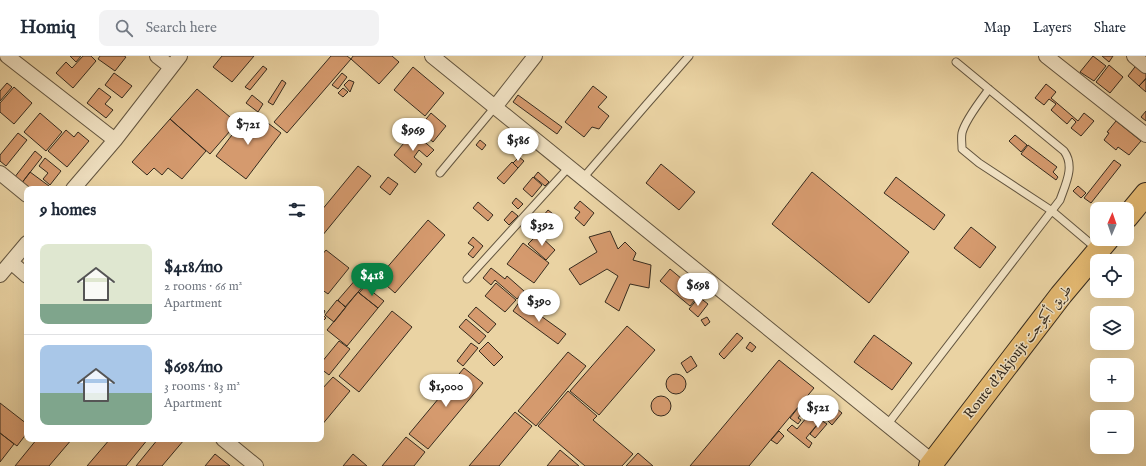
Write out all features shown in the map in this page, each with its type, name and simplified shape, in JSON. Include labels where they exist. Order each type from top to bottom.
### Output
[{"type":"highway","points":[[1134,209],[1146,194]]},
{"type":"highway","name":"Route d'Akjoujt طريق أكجوجت","points":[[934,465],[1061,294],[1103,246]]},
{"type":"street","points":[[7,56],[115,140]]},
{"type":"street","points":[[157,56],[171,67]]},
{"type":"street","points":[[76,186],[115,140],[180,56]]},
{"type":"street","points":[[432,56],[887,425],[934,465]]},
{"type":"street","points":[[1046,56],[1146,135]]},
{"type":"street","points":[[1134,56],[1146,66]]},
{"type":"street","points":[[495,107],[533,57]]},
{"type":"street","points":[[0,173],[24,193]]},
{"type":"street","points":[[0,275],[24,247]]},
{"type":"street","points":[[11,262],[24,273]]},
{"type":"street","points":[[227,442],[256,466]]},
{"type":"lane","points":[[583,178],[689,56]]},
{"type":"lane","points":[[887,425],[1052,211],[1060,200],[1067,181],[1070,165],[1068,157],[1064,151],[956,62]]},
{"type":"lane","points":[[989,89],[962,131],[962,149],[979,163],[1090,236]]},
{"type":"lane","points":[[440,173],[495,107]]},
{"type":"lane","points":[[467,279],[569,167]]},
{"type":"building","points":[[70,56],[81,56],[76,62]]},
{"type":"building","points":[[83,56],[91,56],[96,61],[73,88],[56,73],[66,62],[72,68]]},
{"type":"building","points":[[100,56],[126,57],[115,71],[98,59]]},
{"type":"building","points":[[222,56],[254,56],[232,82],[213,67]]},
{"type":"building","points":[[331,56],[347,56],[351,59],[287,133],[274,122]]},
{"type":"building","points":[[353,56],[392,56],[399,62],[379,84],[351,59]]},
{"type":"building","points":[[1093,56],[1106,66],[1094,81],[1080,72]]},
{"type":"building","points":[[1102,56],[1113,56],[1109,62]]},
{"type":"building","points":[[1138,63],[1146,69],[1146,78],[1139,86],[1128,76]]},
{"type":"building","points":[[1109,65],[1123,77],[1110,93],[1096,82]]},
{"type":"building","points":[[263,66],[267,69],[250,90],[245,87]]},
{"type":"building","points":[[413,67],[444,93],[425,116],[394,90]]},
{"type":"building","points":[[114,73],[132,86],[122,98],[105,85]]},
{"type":"building","points":[[342,73],[347,77],[338,89],[332,85]]},
{"type":"building","points":[[1146,79],[1146,92],[1139,86]]},
{"type":"building","points":[[282,80],[286,83],[273,105],[268,102]]},
{"type":"building","points":[[349,80],[354,82],[350,92],[344,85]]},
{"type":"building","points":[[7,83],[12,87],[0,101],[0,91]]},
{"type":"building","points":[[1046,84],[1056,92],[1051,98],[1078,121],[1084,113],[1094,121],[1081,136],[1071,128],[1076,122],[1072,118],[1067,124],[1051,110],[1056,104],[1049,99],[1044,105],[1035,98]]},
{"type":"building","points":[[593,86],[607,97],[598,107],[609,116],[599,129],[592,127],[584,137],[565,122]]},
{"type":"building","points":[[14,87],[32,103],[14,124],[0,112],[0,103]]},
{"type":"building","points":[[99,88],[111,97],[105,104],[113,110],[106,118],[87,103]]},
{"type":"building","points":[[343,88],[348,92],[343,97],[338,93]]},
{"type":"building","points":[[197,89],[237,123],[210,154],[170,119]]},
{"type":"building","points":[[252,95],[263,104],[258,112],[246,103]]},
{"type":"building","points":[[518,95],[562,127],[557,134],[513,102]]},
{"type":"building","points":[[1146,111],[1146,121],[1141,117]]},
{"type":"building","points":[[40,113],[62,132],[46,151],[24,132]]},
{"type":"building","points":[[431,113],[446,126],[433,142],[418,129]]},
{"type":"building","points":[[256,114],[281,133],[246,179],[216,156],[241,123],[246,126]]},
{"type":"building","points":[[170,119],[206,151],[182,179],[168,168],[162,175],[154,168],[147,175],[132,162]]},
{"type":"building","points":[[1116,121],[1141,141],[1129,155],[1118,147],[1116,150],[1104,140],[1109,133],[1107,132]]},
{"type":"building","points":[[66,130],[74,137],[78,132],[89,141],[67,167],[48,151]]},
{"type":"building","points":[[413,132],[434,150],[427,157],[419,150],[414,157],[422,164],[415,173],[394,155]]},
{"type":"building","points":[[18,133],[27,140],[6,166],[0,161],[0,155]]},
{"type":"building","points":[[1015,135],[1027,145],[1021,152],[1009,141]]},
{"type":"building","points":[[480,140],[486,145],[482,150],[476,145]]},
{"type":"building","points":[[509,144],[515,148],[513,152],[506,147]]},
{"type":"building","points":[[1028,145],[1057,167],[1053,172],[1058,177],[1056,180],[1021,154]]},
{"type":"building","points":[[35,151],[42,157],[21,184],[14,178]]},
{"type":"building","points":[[519,157],[524,161],[518,168],[513,163]]},
{"type":"building","points":[[45,158],[61,171],[50,185],[43,179],[48,173],[39,166]]},
{"type":"building","points":[[1114,160],[1121,165],[1092,202],[1084,198]]},
{"type":"building","points":[[512,162],[518,168],[504,184],[497,178]]},
{"type":"building","points":[[661,164],[695,192],[679,210],[646,183]]},
{"type":"building","points":[[358,166],[371,176],[324,234],[324,207]]},
{"type":"building","points":[[30,172],[49,186],[24,186],[21,184]]},
{"type":"building","points":[[538,172],[549,182],[545,186],[534,177]]},
{"type":"building","points":[[812,172],[909,252],[869,303],[772,224]]},
{"type":"building","points":[[388,177],[398,184],[390,195],[380,187]]},
{"type":"building","points":[[533,177],[542,185],[532,197],[523,189]]},
{"type":"building","points":[[896,177],[945,215],[934,230],[884,193]]},
{"type":"building","points":[[1078,186],[1086,193],[1081,198],[1073,191]]},
{"type":"building","points":[[516,198],[523,204],[518,209],[512,203]]},
{"type":"building","points":[[580,201],[594,213],[584,226],[575,218],[580,212],[574,208]]},
{"type":"building","points":[[478,202],[493,215],[488,221],[473,208]]},
{"type":"building","points":[[548,210],[562,221],[551,233],[538,222]]},
{"type":"building","points":[[512,211],[518,216],[509,225],[504,220]]},
{"type":"building","points":[[428,220],[445,235],[395,293],[378,278]]},
{"type":"building","points":[[971,227],[996,247],[980,268],[954,248]]},
{"type":"building","points":[[610,231],[618,249],[625,242],[636,253],[633,260],[651,265],[649,288],[630,284],[619,311],[605,302],[618,276],[607,269],[580,285],[569,269],[597,252],[589,237]]},
{"type":"building","points":[[538,234],[555,250],[546,260],[528,244]]},
{"type":"building","points":[[473,237],[483,246],[473,258],[468,254],[474,247],[468,243]]},
{"type":"building","points":[[523,243],[549,263],[534,283],[507,264]]},
{"type":"building","points":[[326,250],[349,268],[328,294],[324,291],[324,252]]},
{"type":"building","points":[[491,268],[505,279],[507,276],[524,291],[517,299],[495,280],[491,285],[483,278]]},
{"type":"building","points":[[670,269],[700,294],[690,306],[660,281]]},
{"type":"building","points":[[357,278],[365,284],[345,307],[338,300]]},
{"type":"building","points":[[496,283],[516,300],[505,312],[485,296]]},
{"type":"building","points":[[365,286],[384,301],[378,308],[359,293]]},
{"type":"building","points":[[358,292],[378,308],[347,346],[327,330]]},
{"type":"building","points":[[699,297],[708,304],[698,317],[689,309]]},
{"type":"building","points":[[337,300],[346,307],[334,322],[325,315]]},
{"type":"building","points":[[520,301],[566,334],[558,344],[513,311]]},
{"type":"building","points":[[476,307],[496,324],[488,333],[468,316]]},
{"type":"building","points":[[392,311],[412,327],[359,392],[339,376]]},
{"type":"building","points":[[707,317],[710,322],[705,326],[701,320]]},
{"type":"building","points":[[466,319],[486,336],[479,344],[459,327]]},
{"type":"building","points":[[627,326],[655,350],[599,415],[570,391]]},
{"type":"building","points":[[737,333],[743,338],[724,359],[719,354]]},
{"type":"building","points":[[874,335],[912,363],[892,390],[854,362]]},
{"type":"building","points":[[339,341],[350,349],[329,375],[324,371],[324,359]]},
{"type":"building","points":[[488,342],[503,357],[494,366],[479,351]]},
{"type":"building","points":[[750,342],[756,347],[752,352],[746,348]]},
{"type":"building","points":[[471,343],[478,348],[463,366],[457,361]]},
{"type":"building","points":[[568,352],[586,366],[536,426],[518,411]]},
{"type":"building","points":[[691,356],[697,366],[687,373],[681,363]]},
{"type":"building","points":[[779,360],[814,388],[749,466],[690,466]]},
{"type":"building","points":[[464,368],[483,383],[428,449],[409,434]]},
{"type":"building","points":[[672,374],[680,374],[686,380],[686,388],[680,394],[672,394],[666,388],[666,380]]},
{"type":"building","points":[[333,377],[350,391],[324,422],[324,387]]},
{"type":"building","points":[[568,391],[597,416],[593,420],[633,454],[622,466],[585,466],[538,426]]},
{"type":"building","points":[[661,396],[668,399],[671,406],[668,413],[661,416],[654,413],[651,406],[654,399]]},
{"type":"building","points":[[805,399],[812,404],[808,410],[821,420],[806,438],[812,443],[809,448],[787,430],[792,425],[797,429],[807,417],[802,413],[798,418],[801,420],[798,424],[790,418]]},
{"type":"building","points":[[825,400],[829,404],[818,417],[814,414]]},
{"type":"building","points":[[0,403],[24,422],[24,437],[17,446],[0,433]]},
{"type":"building","points":[[837,409],[842,413],[832,425],[827,420]]},
{"type":"building","points":[[515,412],[532,426],[499,466],[469,466]]},
{"type":"building","points":[[821,420],[827,424],[815,438],[810,434]]},
{"type":"building","points":[[779,431],[784,436],[777,444],[771,440]]},
{"type":"building","points":[[0,433],[14,444],[0,462]]},
{"type":"building","points":[[406,437],[425,452],[414,466],[382,466]]},
{"type":"building","points":[[35,442],[69,442],[49,466],[15,466]]},
{"type":"building","points":[[107,442],[146,442],[126,466],[87,466]]},
{"type":"building","points":[[156,442],[182,442],[162,466],[136,466]]},
{"type":"building","points":[[560,450],[579,466],[547,466]]},
{"type":"building","points":[[638,453],[653,466],[626,466]]},
{"type":"building","points":[[215,454],[230,466],[205,466]]},
{"type":"building","points":[[353,454],[367,466],[343,466]]}]
